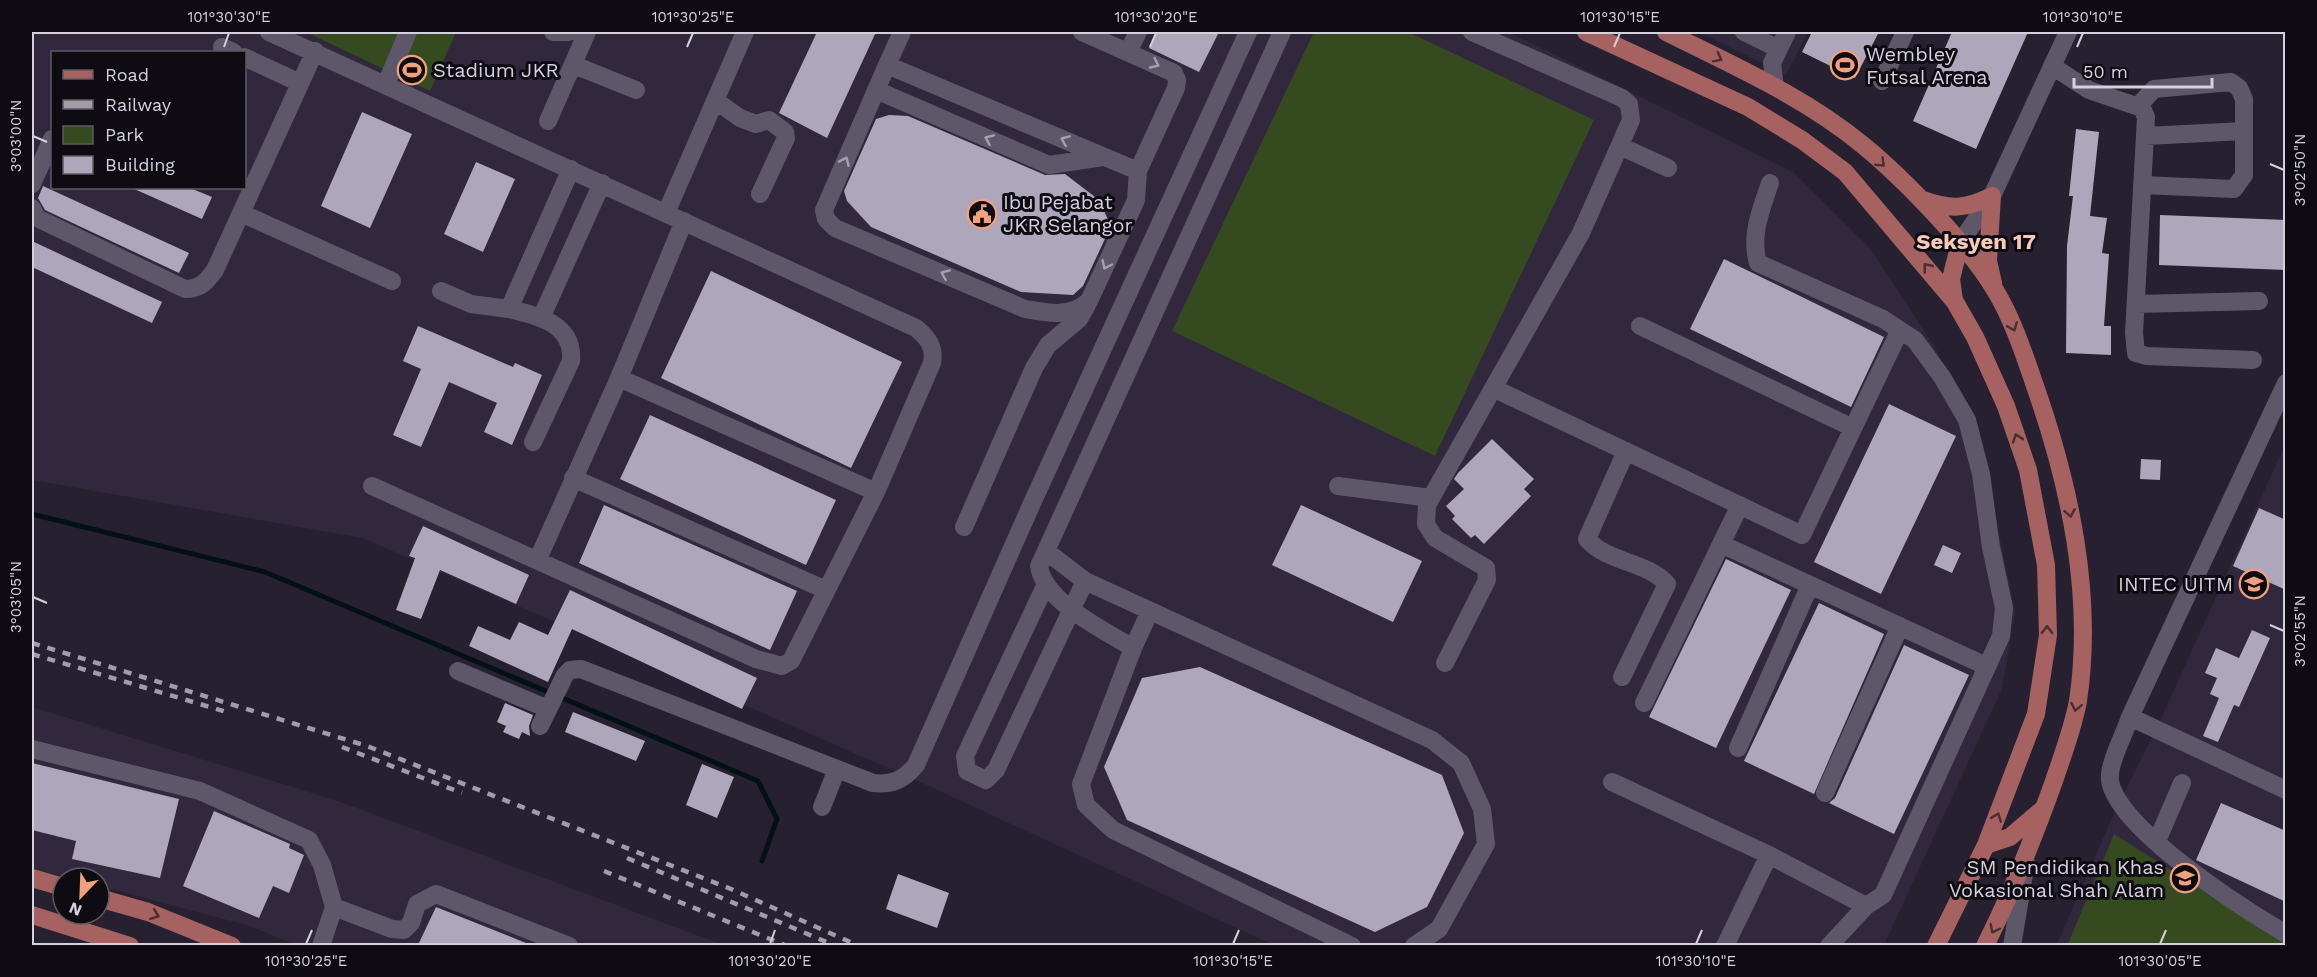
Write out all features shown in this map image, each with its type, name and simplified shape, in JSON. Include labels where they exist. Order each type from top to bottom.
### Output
[{"type":"main road","points":[[1586,32],[1748,108],[1802,140],[1845,172],[1955,302],[1975,336],[2010,417],[2028,470],[2046,564],[2048,635],[2036,714],[1986,845],[1936,945]]},
{"type":"main road","points":[[1666,32],[1775,87],[1814,110],[1865,147],[1960,243],[1994,287]]},
{"type":"main road","points":[[1918,199],[1944,208],[1958,208],[1973,205],[1992,196],[1988,261],[1994,287],[2027,361],[2050,428],[2079,562],[2082,618],[2078,699],[2072,728],[2009,900],[1985,945]]},
{"type":"main road","points":[[1955,302],[1951,279],[1960,243]]},
{"type":"main road","points":[[1986,845],[2010,837],[2044,808]]},
{"type":"main road","points":[[32,878],[51,884]]},
{"type":"main road","points":[[111,901],[148,912],[232,945]]},
{"type":"main road","points":[[32,915],[130,945]]},
{"type":"street","points":[[269,32],[315,51],[916,328],[925,335],[934,352],[932,363],[876,492],[790,661],[782,666],[756,659],[372,486]]},
{"type":"street","points":[[386,84],[408,32]]},
{"type":"street","points":[[553,32],[569,32]]},
{"type":"street","points":[[548,122],[587,32]]},
{"type":"street","points":[[666,213],[746,32]]},
{"type":"street","points":[[902,32],[824,210],[826,219],[835,228],[1025,309],[1053,313],[1075,311],[1089,301]]},
{"type":"street","points":[[964,527],[1034,368],[1048,345],[1079,319],[1089,301],[1136,200],[1138,171],[1176,88],[1177,80],[1174,73],[1082,32]]},
{"type":"street","points":[[1128,52],[1138,32]]},
{"type":"street","points":[[458,671],[546,714],[565,675],[575,668],[595,672],[873,783],[884,784],[907,776],[916,765],[1037,491],[1248,32]]},
{"type":"street","points":[[1133,648],[1072,609],[1045,586],[1039,566],[1282,32]]},
{"type":"street","points":[[1445,663],[1487,580],[1486,567],[1435,538],[1426,524],[1427,505],[1581,233],[1632,120],[1629,104],[1622,98],[1472,32]]},
{"type":"street","points":[[1744,32],[1779,49]]},
{"type":"street","points":[[1775,87],[1772,63],[1787,32]]},
{"type":"street","points":[[1882,81],[1905,32]]},
{"type":"street","points":[[1960,243],[1992,196],[2068,32]]},
{"type":"street","points":[[32,208],[37,218],[185,289],[197,289],[207,282],[215,270],[241,213],[248,187],[315,51]]},
{"type":"street","points":[[246,58],[300,82]]},
{"type":"street","points":[[887,64],[1138,171]]},
{"type":"street","points":[[574,65],[636,90]]},
{"type":"street","points":[[2052,66],[2089,90],[2142,108],[2146,117],[2134,346],[2140,356],[2253,360]]},
{"type":"street","points":[[2138,106],[2154,89],[2231,82],[2239,88],[2244,99],[2244,175],[2235,189],[2142,185]]},
{"type":"street","points":[[876,90],[1049,165],[1105,157]]},
{"type":"street","points":[[716,101],[740,118],[756,124],[769,120],[785,132],[786,138],[760,194]]},
{"type":"street","points":[[2145,136],[2244,131]]},
{"type":"street","points":[[32,184],[51,141]]},
{"type":"street","points":[[1620,146],[1668,168]]},
{"type":"street","points":[[509,309],[571,169]]},
{"type":"street","points":[[542,318],[602,183]]},
{"type":"street","points":[[1770,183],[1754,232],[1754,249],[1758,263],[1883,319],[1915,340],[1942,377],[1967,420],[1981,474],[1991,547],[2004,608],[2001,636],[1883,895],[1866,906],[1829,945]]},
{"type":"street","points":[[241,213],[392,281]]},
{"type":"street","points":[[538,559],[619,378],[684,221]]},
{"type":"street","points":[[441,291],[471,304],[509,309],[542,318],[567,336],[572,348],[571,361],[533,442]]},
{"type":"street","points":[[2136,304],[2259,302]]},
{"type":"street","points":[[1640,326],[1853,428]]},
{"type":"street","points":[[1493,388],[1802,535],[1900,330]]},
{"type":"street","points":[[619,378],[876,492]]},
{"type":"street","points":[[2285,388],[2130,717],[2109,774],[2114,797],[2125,813],[2157,842],[2181,863],[2286,934]]},
{"type":"street","points":[[1622,677],[1667,584],[1658,576],[1603,551],[1587,539],[1626,451]]},
{"type":"street","points":[[573,478],[826,590]]},
{"type":"street","points":[[1338,486],[1431,498]]},
{"type":"street","points":[[1644,703],[1740,505]]},
{"type":"street","points":[[1721,544],[1986,666]]},
{"type":"street","points":[[1046,551],[1085,581],[1432,740],[1461,763],[1482,809],[1486,844],[1439,929],[1414,945]]},
{"type":"street","points":[[1045,586],[965,756],[967,771],[976,777],[986,780],[996,770],[1085,581]]},
{"type":"street","points":[[1738,748],[1810,585]]},
{"type":"street","points":[[1150,611],[1133,648],[1081,784],[1086,805],[1113,830],[1352,945]]},
{"type":"street","points":[[1825,793],[1900,626]]},
{"type":"street","points":[[2130,717],[2286,790]]},
{"type":"street","points":[[32,749],[200,791],[309,840],[322,866],[334,907],[321,945]]},
{"type":"street","points":[[822,807],[837,768]]},
{"type":"street","points":[[1612,782],[1769,855],[1866,906]]},
{"type":"street","points":[[2157,842],[2182,783]]},
{"type":"street","points":[[2012,945],[2026,854]]},
{"type":"street","points":[[1725,945],[1769,855]]},
{"type":"street","points":[[334,907],[392,929],[404,930],[411,923],[417,904],[436,894],[569,945]]},
{"type":"shaded area","points":[[32,32],[1508,32],[1793,172],[1870,248],[1936,349],[1986,471],[2015,612],[2002,689],[1884,945],[1273,945],[920,782],[363,538],[32,480]]},
{"type":"shaded area","points":[[1699,32],[1808,32],[1786,75]]},
{"type":"shaded area","name":"SM Pendidikan Khas Vokasional Shah Alam","points":[[2285,445],[2285,945],[2056,946],[2115,811],[2159,723]]},
{"type":"shaded area","points":[[32,707],[341,802],[723,945],[296,945],[250,926],[111,889],[111,866],[51,866],[51,873],[32,868]]},
{"type":"green space","name":"Stadium JKR","points":[[306,32],[456,32],[430,91]]},
{"type":"green space","points":[[1314,32],[1408,32],[1594,120],[1435,456],[1172,331]]},
{"type":"green space","points":[[2114,834],[2286,943],[2285,946],[2067,946]]},
{"type":"building","points":[[817,32],[876,32],[827,138],[779,113]]},
{"type":"building","points":[[1157,32],[1219,32],[1199,72],[1149,48]]},
{"type":"building","name":"Wembley Futsal Arena","points":[[1812,32],[1879,32],[1855,78],[1802,52]]},
{"type":"building","points":[[1952,32],[2028,32],[1976,149],[1913,121]]},
{"type":"building","points":[[362,112],[412,134],[370,228],[321,206]]},
{"type":"building","name":"Ibu Pejabat JKR Selangor","points":[[889,115],[908,116],[1045,175],[1065,174],[1099,200],[1111,226],[1083,286],[1073,295],[1021,292],[871,227],[847,201],[844,191],[876,119]]},
{"type":"building","points":[[2076,129],[2099,132],[2090,216],[2107,218],[2102,253],[2109,254],[2104,326],[2111,326],[2111,355],[2066,353],[2067,246],[2073,196],[2069,196]]},
{"type":"building","points":[[476,162],[515,179],[483,252],[444,234]]},
{"type":"building","points":[[43,186],[189,253],[179,273],[45,210],[38,198]]},
{"type":"building","points":[[134,189],[192,189],[212,197],[202,219]]},
{"type":"building","points":[[2160,215],[2286,220],[2286,270],[2159,265]]},
{"type":"building","points":[[32,241],[162,302],[152,323],[32,267]]},
{"type":"building","points":[[1724,259],[1884,337],[1851,407],[1690,329]]},
{"type":"building","points":[[711,271],[902,362],[851,468],[661,378]]},
{"type":"building","points":[[418,326],[513,367],[515,363],[542,375],[512,445],[484,432],[497,403],[449,382],[421,447],[393,435],[421,369],[403,361]]},
{"type":"building","points":[[1889,404],[1956,436],[1881,594],[1814,562]]},
{"type":"building","points":[[650,415],[836,500],[806,565],[620,479]]},
{"type":"building","points":[[1492,439],[1534,479],[1524,489],[1531,496],[1484,544],[1475,535],[1471,538],[1452,519],[1455,516],[1446,506],[1464,489],[1454,479],[1458,473]]},
{"type":"building","points":[[2141,459],[2161,460],[2160,480],[2140,479]]},
{"type":"building","points":[[604,505],[797,591],[770,650],[579,563]]},
{"type":"building","points":[[1301,505],[1422,561],[1393,622],[1272,565]]},
{"type":"building","points":[[2259,508],[2286,520],[2286,590],[2233,566]]},
{"type":"building","points":[[423,526],[529,575],[516,604],[440,570],[421,619],[396,610],[415,558],[409,556]]},
{"type":"building","points":[[1943,545],[1961,553],[1952,573],[1934,565]]},
{"type":"building","points":[[1726,559],[1791,590],[1716,748],[1649,717]]},
{"type":"building","points":[[570,590],[757,678],[742,709],[572,629],[548,682],[469,646],[478,626],[510,640],[519,622],[548,635]]},
{"type":"building","points":[[1819,603],[1884,634],[1814,794],[1744,761]]},
{"type":"building","points":[[2252,630],[2270,638],[2239,707],[2234,705],[2218,742],[2203,736],[2219,698],[2210,694],[2217,678],[2205,673],[2216,648],[2239,658]]},
{"type":"building","points":[[1904,645],[1969,675],[1894,834],[1829,803],[1835,798]]},
{"type":"building","points":[[1200,667],[1442,775],[1464,833],[1427,907],[1375,932],[1127,820],[1104,767],[1142,678]]},
{"type":"building","points":[[505,703],[533,715],[529,726],[530,736],[522,732],[519,739],[503,732],[506,726],[497,722]]},
{"type":"building","points":[[573,712],[645,741],[636,761],[565,732]]},
{"type":"building","points":[[32,763],[179,799],[160,878],[72,859],[76,841],[32,830]]},
{"type":"building","points":[[702,764],[734,777],[717,818],[686,805]]},
{"type":"building","points":[[2221,803],[2286,831],[2286,902],[2196,860]]},
{"type":"building","points":[[214,811],[290,844],[289,848],[304,855],[289,893],[273,886],[259,918],[183,886]]},
{"type":"building","points":[[898,874],[949,893],[937,928],[886,909]]},
{"type":"building","points":[[436,907],[531,945],[418,945]]},
{"type":"waterway","points":[[32,514],[265,572],[758,781],[777,819],[762,861]]},
{"type":"railway","points":[[32,643],[367,746],[731,889],[859,946]]},
{"type":"railway","points":[[32,654],[230,713]]},
{"type":"railway","points":[[342,747],[462,793]]},
{"type":"railway","points":[[627,858],[836,946]]},
{"type":"railway","points":[[604,871],[787,946]]},
{"type":"place","name":"Wembley Futsal Arena","points":[[1845,65]]},
{"type":"place","name":"Stadium JKR","points":[[412,70]]},
{"type":"place","name":"Ibu Pejabat JKR Selangor","points":[[982,214]]},
{"type":"place","name":"INTEC UITM","points":[[2254,584]]},
{"type":"place","name":"SM Pendidikan Khas Vokasional Shah Alam","points":[[2185,878]]},
{"type":"district","name":"Seksyen 17","points":[[1976,241]]}]
